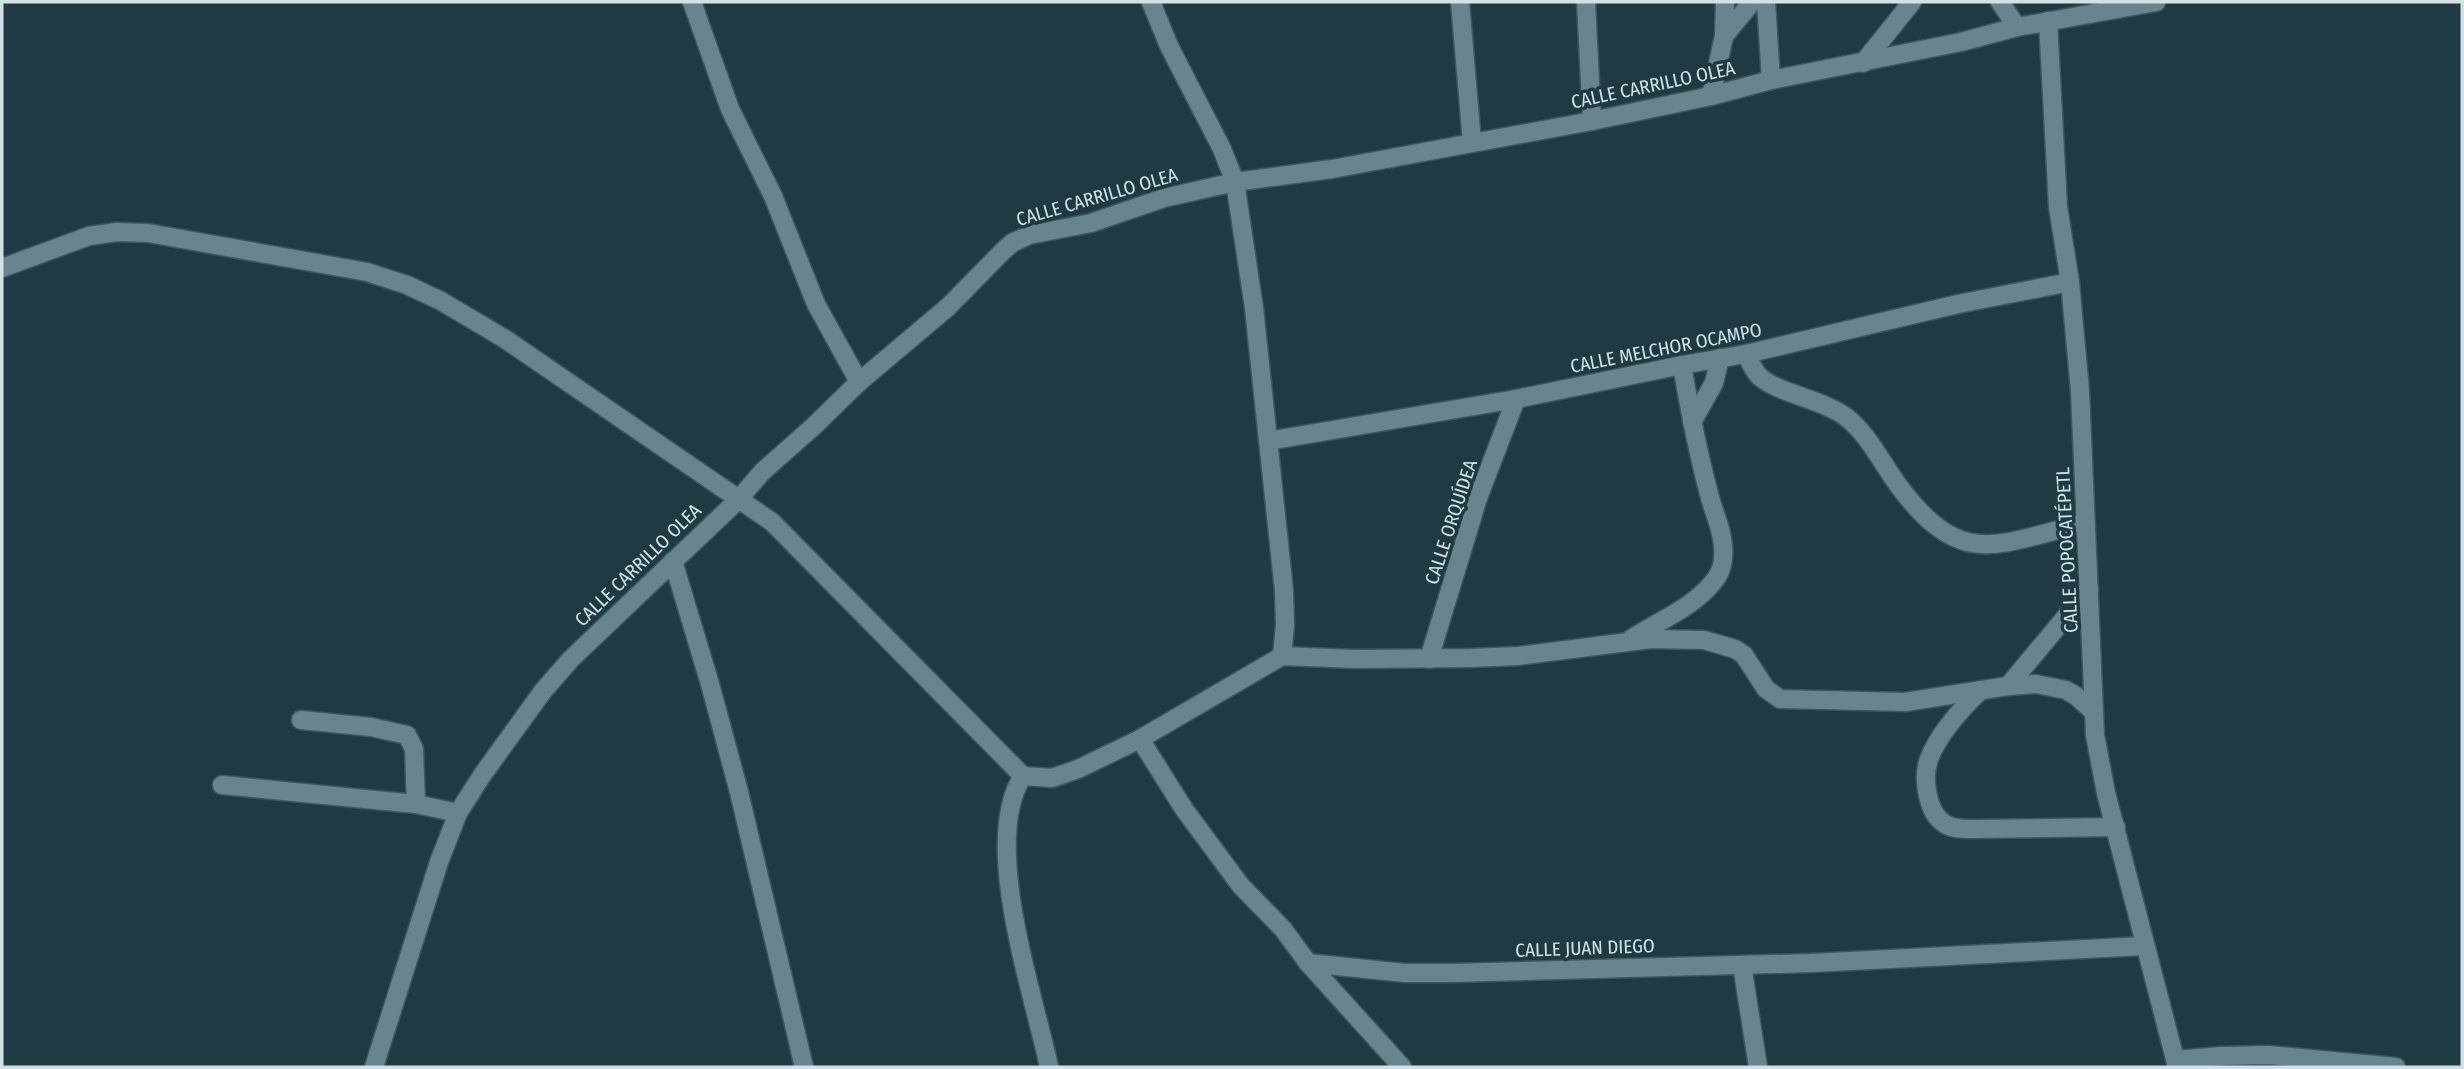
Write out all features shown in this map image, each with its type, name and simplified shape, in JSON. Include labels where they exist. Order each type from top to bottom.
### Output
[{"type":"street","points":[[691,2],[730,109],[774,197],[816,304],[859,383]]},
{"type":"street","points":[[1151,2],[1169,46],[1222,149],[1235,182],[1254,308],[1284,591],[1282,656]]},
{"type":"street","points":[[1460,2],[1472,142]]},
{"type":"street","points":[[1586,2],[1592,121]]},
{"type":"street","points":[[1712,96],[1724,36],[1725,2]]},
{"type":"street","points":[[1724,36],[1752,2]]},
{"type":"street","points":[[1766,2],[1771,80]]},
{"type":"street","points":[[1863,63],[1912,2]]},
{"type":"street","points":[[2000,2],[2017,27]]},
{"type":"street","name":"CALLE CARRILLO OLEA","points":[[374,1067],[416,931],[458,813],[482,774],[543,691],[571,659],[738,500],[752,481],[859,383],[948,307],[1012,243],[1029,235],[1091,222],[1164,198],[1235,182],[1332,169],[1592,121],[2017,27],[2156,2]]},
{"type":"street","name":"CALLE POPOCATÉPETL","points":[[2048,21],[2058,207],[2070,282],[2080,391],[2094,712],[2099,759],[2144,946],[2176,1064]]},
{"type":"street","points":[[2,268],[89,236],[117,232],[148,233],[367,272],[418,290],[505,339],[738,500],[753,507],[794,543],[1023,776],[1052,778],[1066,775],[1140,739],[1282,656],[1429,659],[1518,656],[1625,642],[1704,639],[1744,655],[1766,689],[1780,699],[1790,701],[1854,699],[1905,702],[2036,684],[2055,687],[2076,696],[2094,712]]},
{"type":"street","name":"CALLE MELCHOR OCAMPO","points":[[1268,441],[1516,399],[1746,354],[1958,304],[2070,282]]},
{"type":"street","points":[[1746,354],[1752,368],[1760,377],[1846,417],[1857,427],[1899,487],[1947,534],[1960,541],[1974,545],[1997,545],[2085,523]]},
{"type":"street","points":[[1692,422],[1714,383],[1720,358]]},
{"type":"street","points":[[1625,642],[1702,593],[1717,577],[1722,567],[1721,532],[1711,503],[1692,422],[1682,365]]},
{"type":"street","name":"CALLE ORQUÍDEA","points":[[1429,659],[1478,498],[1516,399]]},
{"type":"street","points":[[673,561],[739,792],[804,1067]]},
{"type":"street","points":[[2008,686],[2089,589]]},
{"type":"street","points":[[1981,690],[1942,734],[1928,760],[1926,774],[1929,799],[1942,822],[1971,829],[2116,827]]},
{"type":"street","points":[[301,720],[372,727],[407,735],[414,749],[416,804]]},
{"type":"street","points":[[1140,739],[1184,809],[1235,877],[1402,1067]]},
{"type":"street","points":[[1023,776],[1014,789],[1010,803],[1007,853],[1021,950],[1049,1067]]},
{"type":"street","points":[[222,785],[416,804],[458,813]]},
{"type":"street","name":"CALLE JUAN DIEGO","points":[[1308,963],[1405,973],[1441,973],[1811,963],[2144,946]]},
{"type":"street","points":[[1742,965],[1758,1067]]},
{"type":"street","points":[[2176,1064],[2222,1056],[2269,1055],[2396,1067]]}]
